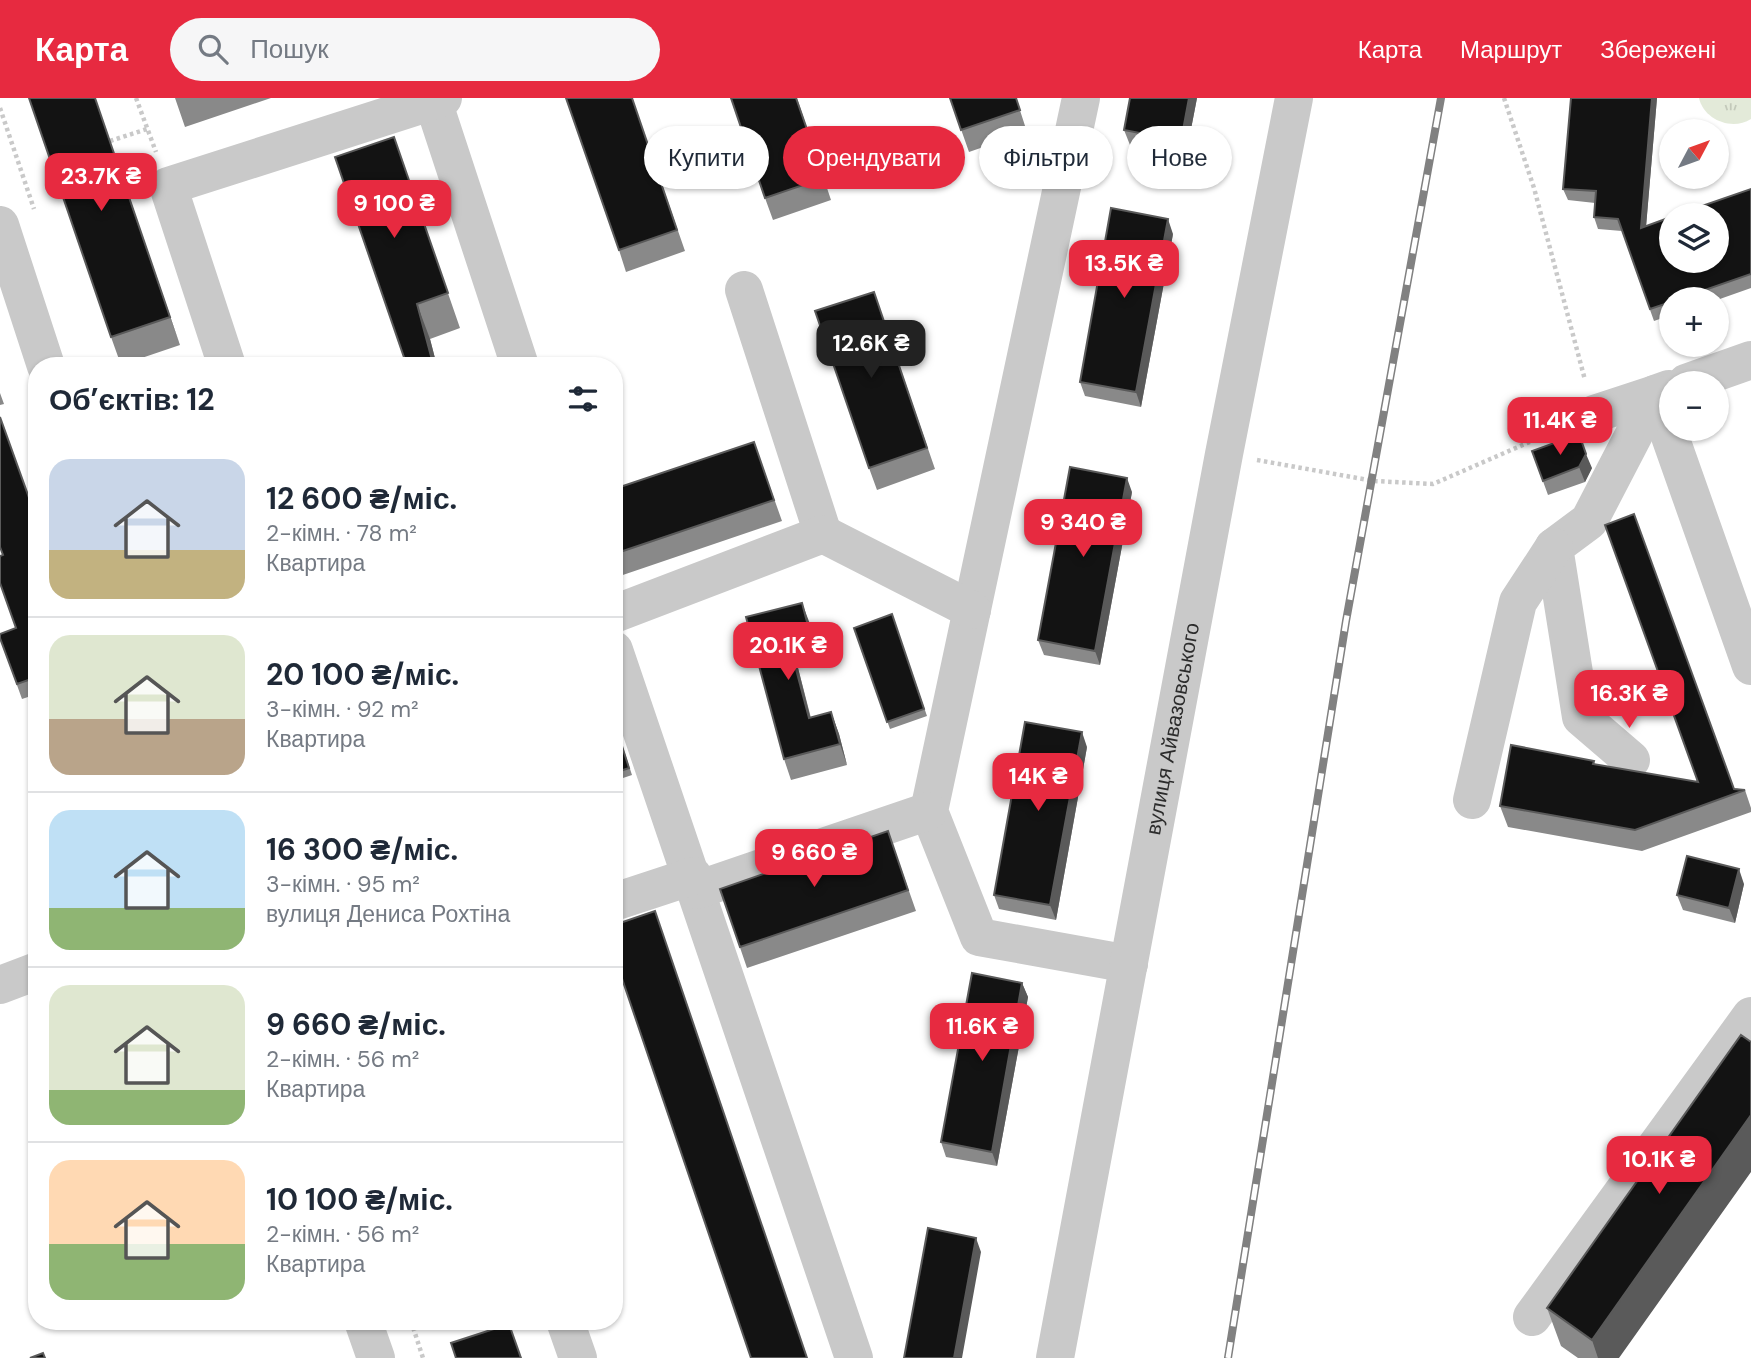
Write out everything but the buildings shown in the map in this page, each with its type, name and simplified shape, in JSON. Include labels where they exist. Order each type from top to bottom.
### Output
[{"type":"street","points":[[1081,98],[929,811],[979,937],[1129,964]]},
{"type":"street","name":"вулиця Айвазовського","points":[[1055,1358],[1224,454],[1294,98]]},
{"type":"street","points":[[224,357],[168,186],[438,100],[517,357]]},
{"type":"street","points":[[0,225],[43,357]]},
{"type":"street","points":[[744,290],[823,534],[972,610]]},
{"type":"street","points":[[1721,371],[1751,360]]},
{"type":"street","points":[[1594,414],[1659,393]]},
{"type":"street","points":[[1472,800],[1518,602],[1553,547],[1590,521],[1659,409]]},
{"type":"street","points":[[1686,441],[1751,666]]},
{"type":"street","points":[[623,611],[823,534]]},
{"type":"street","points":[[1553,547],[1581,717],[1631,760]]},
{"type":"street","points":[[623,676],[854,1358]]},
{"type":"street","points":[[623,900],[694,883],[929,811]]},
{"type":"street","points":[[0,985],[28,974]]},
{"type":"street","points":[[1532,1317],[1751,1016]]},
{"type":"street","points":[[366,1330],[376,1358]]},
{"type":"street","points":[[568,1330],[578,1358]]},
{"type":"path","points":[[136,98],[168,186]]},
{"type":"path","points":[[1224,454],[1374,481],[1433,484],[1594,414],[1534,188],[1504,98]]},
{"type":"path","points":[[110,141],[147,129]]},
{"type":"path","points":[[414,1330],[423,1358]]},
{"type":"green space","points":[[1699,98],[1751,98],[1751,119],[1736,124],[1729,123],[1729,119],[1716,119],[1702,106]]},
{"type":"railway","points":[[1228,1358],[1346,621],[1441,98]]}]
